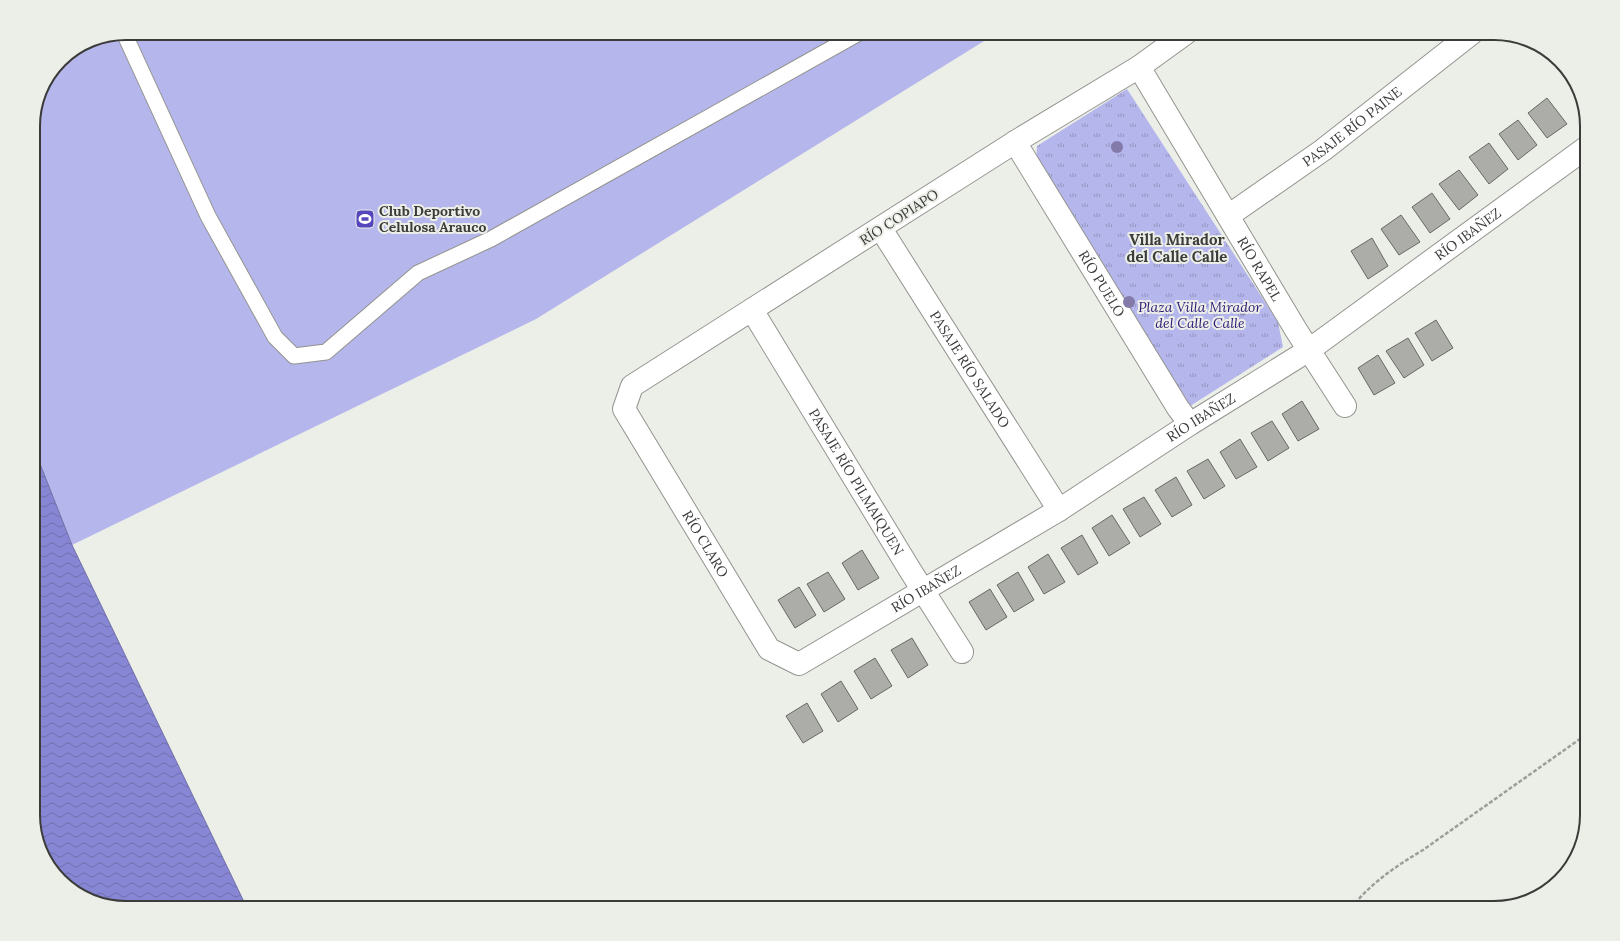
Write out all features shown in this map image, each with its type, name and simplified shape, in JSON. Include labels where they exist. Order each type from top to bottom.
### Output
[{"type":"street","name":"RÍO COPIAPO","points":[[624,409],[632,386],[881,229],[1015,142],[1139,67],[1176,40]]},
{"type":"street","name":"PASAJE RÍO PAINE","points":[[1228,216],[1323,150],[1463,40]]},
{"type":"street","name":"RÍO RAPEL","points":[[1139,67],[1309,350],[1345,406]]},
{"type":"street","name":"RÍO PUELO","points":[[1015,142],[1178,408],[1190,424]]},
{"type":"street","name":"RÍO IBAÑEZ","points":[[799,664],[1059,510],[1190,424],[1309,350],[1580,152]]},
{"type":"street","name":"PASAJE RÍO SALADO","points":[[881,229],[1059,510]]},
{"type":"street","name":"PASAJE RÍO PILMAIQUEN","points":[[752,310],[906,564],[962,652]]},
{"type":"street","name":"RÍO CLARO","points":[[624,409],[769,649],[799,664]]},
{"type":"lane","points":[[127,40],[208,216],[275,338],[294,356],[326,352],[418,273],[491,239],[846,40]]},
{"type":"path","points":[[1358,901],[1374,884],[1397,865],[1423,850],[1580,739]]},
{"type":"green space","name":"Club Deportivo Celulosa Arauco","points":[[120,40],[986,40],[536,319],[72,545],[40,464],[40,120],[43,104],[49,88],[61,69],[69,61],[88,49]]},
{"type":"green space","name":"Plaza Villa Mirador del Calle Calle","points":[[1127,89],[1278,322],[1283,347],[1187,408],[1036,164],[1037,146]]},
{"type":"water","points":[[40,464],[72,545],[244,901],[126,901],[104,898],[83,889],[65,876],[49,853],[40,821]]},
{"type":"building","points":[[1547,98],[1567,124],[1547,138],[1528,113]]},
{"type":"building","points":[[1518,120],[1537,145],[1518,160],[1499,134]]},
{"type":"building","points":[[1489,143],[1508,169],[1489,184],[1469,157]]},
{"type":"building","points":[[1459,170],[1478,195],[1459,210],[1439,184]]},
{"type":"building","points":[[1432,193],[1450,219],[1430,233],[1412,207]]},
{"type":"building","points":[[1401,215],[1420,242],[1399,255],[1381,229]]},
{"type":"building","points":[[1372,238],[1388,266],[1368,279],[1351,251]]},
{"type":"building","points":[[1436,320],[1453,348],[1432,361],[1415,333]]},
{"type":"building","points":[[1408,338],[1424,365],[1404,378],[1386,351]]},
{"type":"building","points":[[1378,355],[1395,383],[1374,395],[1358,368]]},
{"type":"building","points":[[1302,401],[1319,429],[1298,441],[1282,414]]},
{"type":"building","points":[[1272,421],[1289,448],[1268,461],[1251,433]]},
{"type":"building","points":[[1240,439],[1257,467],[1236,479],[1220,452]]},
{"type":"building","points":[[1208,459],[1225,486],[1204,499],[1187,471]]},
{"type":"building","points":[[1176,477],[1192,505],[1172,517],[1155,490]]},
{"type":"building","points":[[1144,497],[1161,524],[1140,537],[1123,509]]},
{"type":"building","points":[[1112,515],[1130,543],[1109,556],[1092,528]]},
{"type":"building","points":[[1082,535],[1098,563],[1078,575],[1061,548]]},
{"type":"building","points":[[862,550],[879,578],[858,590],[842,563]]},
{"type":"building","points":[[1048,554],[1065,582],[1044,594],[1028,567]]},
{"type":"building","points":[[828,572],[845,599],[824,612],[807,584]]},
{"type":"building","points":[[1018,572],[1034,600],[1014,612],[997,585]]},
{"type":"building","points":[[799,587],[816,615],[795,628],[778,600]]},
{"type":"building","points":[[990,589],[1007,617],[986,630],[969,602]]},
{"type":"building","points":[[912,638],[928,665],[908,678],[891,650]]},
{"type":"building","points":[[875,658],[892,686],[871,699],[854,671]]},
{"type":"building","points":[[841,681],[858,709],[838,722],[821,694]]},
{"type":"building","points":[[807,703],[823,731],[803,743],[786,716]]},
{"type":"place","name":"Club Deportivo Celulosa Arauco","points":[[365,219]]},
{"type":"district","name":"Villa Mirador del Calle Calle","points":[[1177,248]]}]
